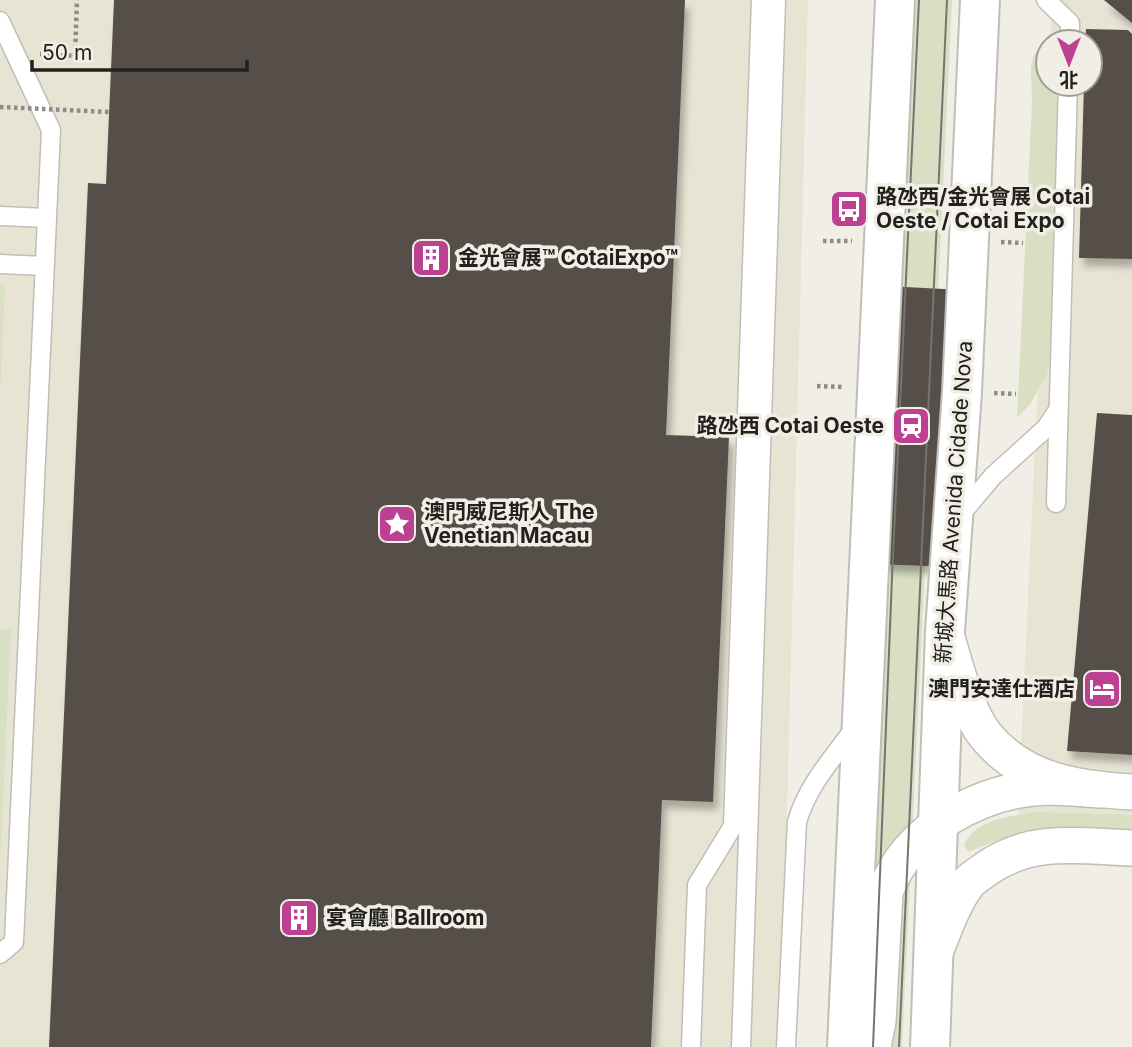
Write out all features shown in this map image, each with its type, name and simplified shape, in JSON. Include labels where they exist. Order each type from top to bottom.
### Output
[{"type":"main road","points":[[848,1047],[895,0]]},
{"type":"main road","name":"新城大馬路 Avenida Cidade Nova","points":[[930,1047],[945,631],[962,392],[980,0]]},
{"type":"street","points":[[945,631],[959,678],[985,734],[1009,757],[1033,774],[1068,785],[1116,791]]},
{"type":"street","points":[[873,1047],[878,1021],[885,892],[890,878],[903,858],[939,824],[956,813],[1012,792],[1046,787],[1116,791]]},
{"type":"street","points":[[934,956],[954,906],[970,880],[1006,855],[1028,848],[1059,845],[1132,848]]},
{"type":"lane","points":[[691,1047],[696,885],[733,826],[761,0]]},
{"type":"lane","points":[[741,1047],[776,0]]},
{"type":"lane","points":[[1046,0],[1070,23],[1070,28]]},
{"type":"lane","points":[[0,21],[51,130],[14,942],[0,954]]},
{"type":"lane","points":[[1056,503],[1069,98]]},
{"type":"lane","points":[[0,216],[47,218]]},
{"type":"lane","points":[[0,264],[44,266]]},
{"type":"lane","points":[[952,530],[974,495],[1046,428],[1058,410]]},
{"type":"lane","points":[[786,1047],[797,822],[801,805],[813,785],[862,718]]},
{"type":"path","points":[[15,53],[75,56],[77,0]]},
{"type":"path","points":[[0,107],[109,112]]},
{"type":"shaded area","name":"澳門威尼斯人 The Venetian Macau","points":[[0,0],[808,0],[781,1047],[0,1047]]},
{"type":"shaded area","points":[[1051,0],[1132,0],[1132,868],[1054,863],[1013,869],[1046,210],[1049,98],[1104,98],[1104,28],[1050,28]]},
{"type":"green space","points":[[914,0],[952,0],[902,1047],[866,1047]]},
{"type":"green space","points":[[1034,56],[1034,98],[1058,98],[1052,268],[1052,355],[1046,376],[1030,404],[1017,418],[1032,102]]},
{"type":"green space","points":[[0,285],[5,285],[0,393]]},
{"type":"green space","points":[[0,629],[11,630],[0,865]]},
{"type":"green space","points":[[1035,812],[1132,815],[1132,837],[1036,833],[995,841],[968,852],[964,845],[977,829],[985,824]]},
{"type":"building","name":"澳門威尼斯人 The Venetian Macau","points":[[114,0],[685,0],[666,435],[729,437],[713,802],[662,800],[651,1047],[49,1047],[88,183],[106,184]]},
{"type":"building","points":[[1104,0],[1132,0],[1132,23]]},
{"type":"building","points":[[1104,29],[1128,30],[1132,34],[1132,259],[1079,258],[1084,98],[1104,98]]},
{"type":"building","points":[[866,285],[963,290],[950,567],[852,563]]},
{"type":"building","points":[[1097,413],[1132,415],[1132,755],[1067,751]]},
{"type":"tram line","points":[[873,1047],[919,0]]},
{"type":"tram line","points":[[899,1047],[947,0]]},
{"type":"place","name":"路氹西/金光會展 Cotai Oeste / Cotai Expo","points":[[849,209]]},
{"type":"place","name":"金光會展™ CotaiExpo™","points":[[431,258]]},
{"type":"place","name":"路氹西 Cotai Oeste","points":[[911,426]]},
{"type":"place","name":"澳門威尼斯人 The Venetian Macau","points":[[397,524]]},
{"type":"place","name":"澳門安達仕酒店","points":[[1102,689]]},
{"type":"place","name":"宴會廳 Ballroom","points":[[299,918]]}]
